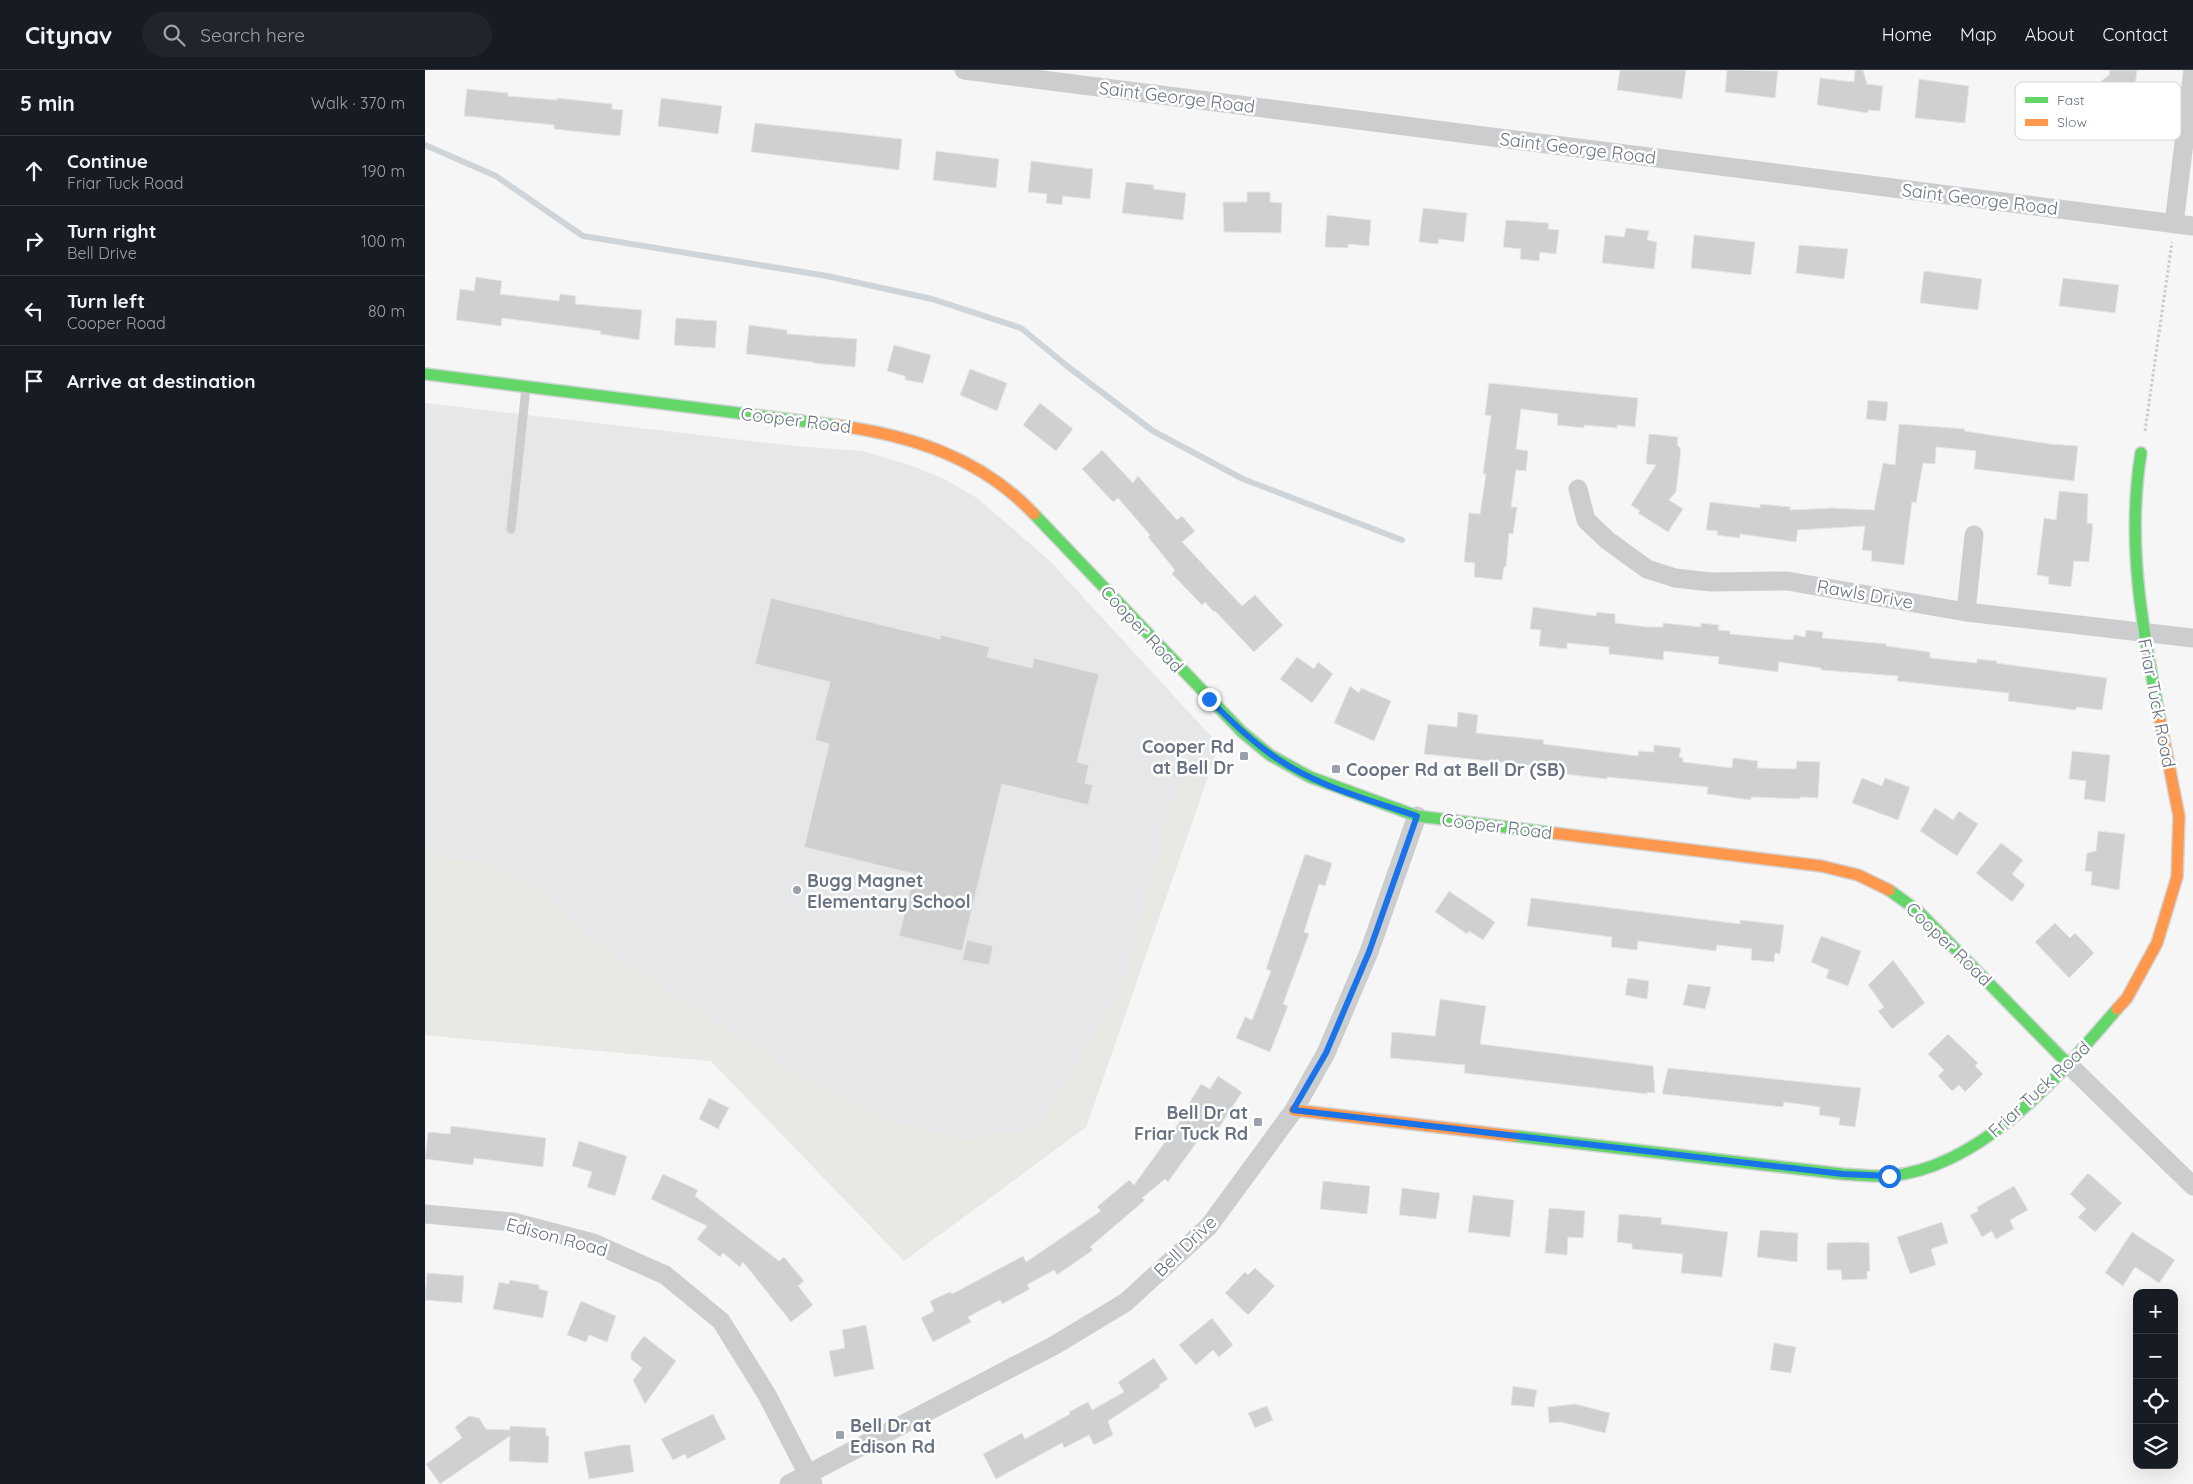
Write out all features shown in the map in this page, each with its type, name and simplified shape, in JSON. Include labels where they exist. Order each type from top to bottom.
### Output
[{"type":"street","name":"Saint George Road","points":[[964,70],[2193,226]]},
{"type":"street","points":[[2174,224],[2193,70]]},
{"type":"street","name":"Cooper Road","points":[[425,374],[849,426],[891,434],[929,445],[945,452],[997,481],[1030,510],[1242,732],[1270,754],[1310,777],[1417,816],[1821,866],[1858,875],[1888,889],[1918,911],[2069,1065],[2193,1186]]},
{"type":"street","name":"Friar Tuck Road","points":[[1293,1110],[1843,1174],[1889,1176],[1935,1165],[1996,1133],[2069,1065],[2127,998],[2157,943],[2177,877],[2179,816],[2143,632],[2134,547],[2137,478],[2141,453]]},
{"type":"street","name":"Rawls Drive","points":[[1578,488],[1586,520],[1607,540],[1647,569],[1675,578],[1711,582],[1787,581],[1966,612],[2193,638]]},
{"type":"street","points":[[1966,612],[1974,535]]},
{"type":"street","name":"Bell Drive","points":[[789,1484],[811,1479],[1055,1345],[1126,1302],[1209,1226],[1293,1110],[1326,1053],[1369,952],[1417,816]]},
{"type":"street","name":"Edison Road","points":[[425,1214],[513,1222],[593,1243],[665,1275],[721,1321],[767,1395],[811,1479]]},
{"type":"lane","points":[[511,529],[526,387]]},
{"type":"path","points":[[2141,453],[2151,400],[2174,224]]},
{"type":"shaded area","name":"Bugg Magnet Elementary School","points":[[425,403],[795,446],[862,451],[910,465],[942,478],[977,498],[1049,560],[1219,745],[1086,1127],[904,1261],[711,1061],[425,1035]]},
{"type":"shaded area","points":[[1219,745],[1086,1127],[904,1261],[711,1061],[425,1035],[425,849],[449,858],[479,861],[541,892],[599,945],[777,1061],[872,1115],[964,1139],[1037,1129],[1119,992],[1130,962],[1167,817],[1178,786],[1193,766]]},
{"type":"building","points":[[1620,70],[1686,70],[1682,99],[1617,90]]},
{"type":"building","points":[[1727,70],[1778,71],[1775,98],[1725,92]]},
{"type":"building","points":[[1855,70],[1863,70],[1867,84],[1883,86],[1880,111],[1868,110],[1868,113],[1817,105],[1820,78],[1854,82]]},
{"type":"building","points":[[2110,70],[2137,70],[2136,82],[2100,82],[2109,75]]},
{"type":"building","points":[[1919,79],[1969,86],[1965,123],[1915,118]]},
{"type":"building","points":[[467,89],[508,93],[508,96],[557,100],[557,98],[612,104],[612,109],[623,110],[620,136],[554,129],[554,125],[464,116]]},
{"type":"building","points":[[661,98],[722,106],[718,134],[658,126]]},
{"type":"building","points":[[755,123],[902,139],[899,170],[751,152]]},
{"type":"building","points":[[936,151],[999,159],[996,188],[933,180]]},
{"type":"building","points":[[1031,161],[1093,169],[1090,199],[1063,196],[1062,205],[1046,203],[1047,194],[1028,192]]},
{"type":"building","points":[[1126,182],[1154,185],[1153,189],[1186,193],[1183,220],[1122,213]]},
{"type":"building","points":[[1247,192],[1270,192],[1270,202],[1282,203],[1281,233],[1224,232],[1223,202],[1247,202]]},
{"type":"building","points":[[1423,208],[1467,213],[1464,242],[1439,239],[1438,244],[1419,242]]},
{"type":"building","points":[[1327,215],[1371,220],[1369,246],[1348,244],[1348,248],[1325,247]]},
{"type":"building","points":[[1506,220],[1549,223],[1548,229],[1559,230],[1556,254],[1540,252],[1539,261],[1520,259],[1521,249],[1503,247]]},
{"type":"building","points":[[1626,228],[1649,231],[1647,240],[1657,242],[1654,269],[1602,263],[1605,235],[1624,237]]},
{"type":"building","points":[[1694,235],[1755,242],[1751,275],[1691,268]]},
{"type":"building","points":[[1799,245],[1848,249],[1844,279],[1796,273]]},
{"type":"building","points":[[1924,271],[1982,279],[1978,310],[1920,303]]},
{"type":"building","points":[[476,277],[502,281],[500,294],[559,301],[560,294],[576,296],[575,304],[642,310],[639,340],[600,334],[601,331],[502,318],[501,326],[456,320],[460,289],[474,291]]},
{"type":"building","points":[[2063,278],[2119,285],[2115,313],[2059,306]]},
{"type":"building","points":[[676,318],[717,321],[715,348],[674,345]]},
{"type":"building","points":[[749,325],[787,330],[787,334],[857,339],[855,367],[746,354]]},
{"type":"building","points":[[894,345],[931,355],[923,383],[905,380],[905,376],[887,371]]},
{"type":"building","points":[[970,369],[1007,383],[997,411],[960,395]]},
{"type":"building","points":[[1489,383],[1638,398],[1635,427],[1617,425],[1617,428],[1584,425],[1584,428],[1557,425],[1558,414],[1521,409],[1516,449],[1528,451],[1526,471],[1516,470],[1511,507],[1517,507],[1513,534],[1509,533],[1506,567],[1504,567],[1502,580],[1474,577],[1475,563],[1464,562],[1469,513],[1480,514],[1486,474],[1483,474],[1491,416],[1485,415]]},
{"type":"building","points":[[1868,400],[1888,402],[1886,421],[1866,419]]},
{"type":"building","points":[[1040,403],[1073,429],[1056,451],[1023,425]]},
{"type":"building","points":[[1899,424],[1965,429],[1964,431],[2050,444],[2078,446],[2074,481],[1974,469],[1976,451],[1936,447],[1935,464],[1923,463],[1916,503],[1912,502],[1904,565],[1871,561],[1872,551],[1862,550],[1865,526],[1798,530],[1796,542],[1740,534],[1740,538],[1717,535],[1718,531],[1706,530],[1710,502],[1760,508],[1760,504],[1790,507],[1790,510],[1832,508],[1874,510],[1883,463],[1895,465]]},
{"type":"building","points":[[1649,434],[1678,437],[1677,445],[1681,449],[1676,492],[1669,500],[1683,509],[1668,532],[1638,513],[1640,511],[1631,505],[1656,465],[1646,464]]},
{"type":"building","points":[[1102,450],[1133,483],[1138,476],[1177,520],[1182,516],[1195,531],[1182,542],[1242,606],[1255,595],[1283,625],[1254,652],[1215,611],[1205,602],[1202,605],[1172,574],[1175,570],[1148,537],[1150,535],[1118,498],[1113,502],[1082,469]]},
{"type":"building","points":[[2059,491],[2088,494],[2087,523],[2093,524],[2089,562],[2074,561],[2071,587],[2048,584],[2049,577],[2037,575],[2044,518],[2056,520]]},
{"type":"building","points":[[771,598],[940,639],[941,635],[990,647],[987,657],[1032,668],[1034,658],[1099,674],[1077,762],[1089,765],[1085,783],[1093,785],[1088,805],[1002,784],[962,951],[899,936],[914,874],[804,847],[829,744],[815,740],[830,682],[755,664]]},
{"type":"building","points":[[1533,607],[1596,616],[1597,612],[1615,614],[1615,623],[1647,627],[1663,627],[1663,623],[1701,627],[1701,623],[1719,625],[1718,630],[1730,631],[1730,634],[1793,640],[1794,635],[1805,637],[1806,630],[1823,632],[1822,638],[1887,644],[1886,646],[1930,652],[1930,658],[1977,663],[1977,659],[1997,661],[1996,663],[2107,678],[2102,710],[2076,707],[2076,710],[2008,701],[2009,693],[1897,681],[1898,676],[1821,670],[1821,668],[1779,662],[1778,672],[1718,664],[1719,657],[1664,651],[1663,660],[1609,654],[1609,647],[1567,643],[1567,649],[1539,646],[1541,630],[1530,629]]},
{"type":"building","points":[[1297,657],[1314,669],[1318,662],[1333,674],[1312,703],[1280,679]]},
{"type":"building","points":[[1350,686],[1359,693],[1361,688],[1391,701],[1374,741],[1334,723]]},
{"type":"building","points":[[1458,712],[1478,715],[1476,733],[1544,740],[1543,744],[1638,756],[1639,751],[1654,752],[1654,745],[1681,748],[1679,757],[1683,758],[1683,762],[1732,768],[1733,758],[1758,761],[1757,768],[1796,769],[1797,761],[1820,762],[1818,798],[1751,797],[1751,800],[1707,794],[1708,787],[1607,777],[1607,779],[1564,774],[1564,769],[1424,754],[1428,724],[1457,727]]},
{"type":"building","points":[[2072,751],[2110,755],[2105,802],[2084,799],[2086,781],[2069,779]]},
{"type":"building","points":[[1862,778],[1882,786],[1885,778],[1910,787],[1898,820],[1852,803]]},
{"type":"building","points":[[1935,808],[1953,820],[1959,811],[1978,824],[1957,856],[1920,831]]},
{"type":"building","points":[[2098,831],[2125,834],[2119,890],[2091,885],[2092,872],[2085,871],[2087,853],[2096,851]]},
{"type":"building","points":[[2001,843],[2023,860],[2012,874],[2025,885],[2012,902],[1976,873]]},
{"type":"building","points":[[1305,854],[1332,863],[1325,886],[1319,884],[1304,932],[1309,934],[1283,1004],[1288,1006],[1270,1052],[1236,1038],[1245,1017],[1252,1020],[1271,971],[1266,969]]},
{"type":"building","points":[[1449,891],[1495,922],[1483,940],[1469,931],[1467,934],[1435,912]]},
{"type":"building","points":[[1531,898],[1740,924],[1740,920],[1784,925],[1780,954],[1775,953],[1774,962],[1751,960],[1752,949],[1717,945],[1716,951],[1638,941],[1637,950],[1611,947],[1612,937],[1527,926]]},
{"type":"building","points":[[2055,923],[2070,938],[2075,933],[2094,953],[2069,978],[2035,942]]},
{"type":"building","points":[[1821,936],[1861,951],[1848,986],[1826,978],[1829,970],[1811,962]]},
{"type":"building","points":[[967,940],[993,946],[989,965],[962,960]]},
{"type":"building","points":[[1893,960],[1925,1003],[1892,1029],[1878,1011],[1884,1007],[1868,985]]},
{"type":"building","points":[[1628,978],[1649,981],[1647,999],[1625,995]]},
{"type":"building","points":[[1688,984],[1711,987],[1705,1009],[1683,1005]]},
{"type":"building","points":[[1440,999],[1486,1006],[1480,1044],[1653,1066],[1655,1093],[1647,1092],[1647,1094],[1464,1073],[1465,1065],[1390,1058],[1392,1032],[1435,1036]]},
{"type":"building","points":[[1948,1034],[1978,1063],[1975,1066],[1983,1074],[1965,1092],[1959,1085],[1952,1091],[1938,1076],[1944,1070],[1928,1054]]},
{"type":"building","points":[[1668,1068],[1861,1088],[1855,1127],[1839,1125],[1840,1118],[1819,1115],[1820,1107],[1784,1102],[1783,1107],[1662,1094]]},
{"type":"building","points":[[1218,1076],[1242,1092],[1218,1129],[1210,1124],[1168,1182],[1165,1179],[1142,1198],[1145,1200],[1090,1247],[1093,1250],[1057,1275],[1054,1270],[1027,1285],[1030,1289],[1002,1304],[1000,1300],[968,1317],[971,1322],[933,1342],[921,1318],[934,1311],[930,1301],[950,1292],[952,1294],[1023,1256],[1026,1262],[1101,1211],[1097,1207],[1129,1180],[1134,1185],[1191,1106],[1188,1105],[1201,1084],[1210,1089]]},
{"type":"building","points":[[709,1098],[729,1108],[718,1129],[699,1119]]},
{"type":"building","points":[[451,1126],[546,1138],[543,1167],[474,1158],[473,1165],[425,1159],[428,1132],[450,1134]]},
{"type":"building","points":[[579,1141],[627,1156],[615,1196],[587,1187],[592,1172],[572,1166]]},
{"type":"building","points":[[2088,1173],[2122,1203],[2095,1232],[2078,1217],[2086,1209],[2070,1194]]},
{"type":"building","points":[[663,1174],[698,1190],[695,1196],[779,1261],[784,1257],[804,1281],[798,1286],[813,1305],[791,1322],[743,1262],[740,1267],[723,1253],[720,1257],[697,1239],[707,1226],[651,1199]]},
{"type":"building","points":[[1323,1181],[1370,1186],[1367,1214],[1320,1209]]},
{"type":"building","points":[[2014,1186],[2028,1210],[2010,1220],[2014,1229],[1996,1239],[1992,1231],[1982,1237],[1970,1215],[1978,1211],[1977,1207]]},
{"type":"building","points":[[1402,1188],[1440,1193],[1436,1219],[1399,1215]]},
{"type":"building","points":[[1473,1195],[1514,1200],[1510,1237],[1468,1232]]},
{"type":"building","points":[[1549,1208],[1585,1211],[1583,1238],[1568,1237],[1567,1255],[1545,1253]]},
{"type":"building","points":[[1619,1214],[1662,1218],[1661,1224],[1728,1232],[1722,1277],[1681,1273],[1683,1254],[1632,1249],[1632,1244],[1617,1242]]},
{"type":"building","points":[[1942,1222],[1948,1243],[1931,1249],[1936,1265],[1910,1274],[1897,1237]]},
{"type":"building","points":[[1760,1230],[1798,1233],[1797,1262],[1757,1257]]},
{"type":"building","points":[[2132,1232],[2175,1260],[2159,1283],[2135,1267],[2123,1286],[2105,1273]]},
{"type":"building","points":[[1827,1243],[1869,1243],[1870,1271],[1867,1271],[1867,1279],[1842,1280],[1841,1270],[1827,1270]]},
{"type":"building","points":[[1255,1268],[1275,1286],[1248,1315],[1225,1293],[1245,1272],[1248,1275]]},
{"type":"building","points":[[427,1273],[464,1276],[462,1303],[425,1300]]},
{"type":"building","points":[[510,1280],[539,1285],[539,1289],[548,1291],[543,1318],[493,1309],[499,1282],[509,1284]]},
{"type":"building","points":[[581,1301],[616,1316],[607,1342],[589,1335],[586,1342],[567,1335]]},
{"type":"building","points":[[1212,1318],[1233,1345],[1219,1357],[1213,1350],[1196,1365],[1179,1345]]},
{"type":"building","points":[[866,1325],[874,1369],[834,1377],[829,1351],[845,1348],[842,1330]]},
{"type":"building","points":[[644,1336],[676,1361],[645,1404],[633,1380],[642,1368],[631,1359],[631,1353]]},
{"type":"building","points":[[1774,1343],[1796,1347],[1791,1373],[1770,1370]]},
{"type":"building","points":[[1154,1358],[1168,1379],[1159,1385],[1160,1387],[1108,1421],[1113,1435],[1094,1445],[1089,1435],[1064,1448],[1062,1443],[996,1479],[983,1454],[1022,1433],[1025,1439],[1088,1402],[1092,1410],[1124,1392],[1118,1382]]},
{"type":"building","points":[[1513,1386],[1537,1390],[1534,1407],[1511,1405]]},
{"type":"building","points":[[1575,1404],[1610,1413],[1605,1433],[1561,1422],[1549,1423],[1548,1407]]},
{"type":"building","points":[[1267,1406],[1273,1420],[1255,1428],[1248,1413]]},
{"type":"building","points":[[713,1414],[726,1439],[687,1459],[685,1454],[673,1460],[661,1439]]},
{"type":"building","points":[[469,1416],[479,1418],[486,1429],[510,1430],[510,1426],[546,1428],[546,1436],[549,1436],[548,1463],[509,1461],[510,1436],[440,1484],[426,1464],[462,1438],[455,1427]]},
{"type":"building","points":[[630,1445],[634,1472],[589,1479],[584,1452]]},
{"type":"waterway","points":[[425,145],[496,176],[583,236],[827,276],[932,299],[1021,328],[1067,366],[1153,431],[1243,479],[1402,540]]},
{"type":"traffic: fast","points":[[425,374],[834,425]]},
{"type":"traffic: fast","points":[[2141,453],[2135,521],[2136,554],[2143,620],[2160,720]]},
{"type":"traffic: fast","points":[[1034,514],[1242,732],[1270,755],[1310,777],[1417,816],[1553,833]]},
{"type":"traffic: fast","points":[[1889,890],[1918,911],[2069,1065]]},
{"type":"traffic: fast","points":[[1514,1136],[1843,1174],[1889,1176],[1923,1169],[1956,1156],[1987,1137],[2017,1114],[2070,1062],[2117,1009]]},
{"type":"traffic: slow","points":[[834,425],[890,435],[942,452],[967,463],[991,477],[1034,514]]},
{"type":"traffic: slow","points":[[2117,1009],[2127,998],[2157,943],[2177,877],[2179,816],[2160,720]]},
{"type":"traffic: slow","points":[[1553,833],[1821,866],[1858,875],[1889,890]]},
{"type":"traffic: slow","points":[[1294,1110],[1514,1136]]},
{"type":"place","name":"Cooper Rd at Bell Dr","points":[[1244,756]]},
{"type":"place","name":"Cooper Rd at Bell Dr (SB)","points":[[1336,769]]},
{"type":"place","name":"Bugg Magnet Elementary School","points":[[797,890]]},
{"type":"place","name":"Bell Dr at Friar Tuck Rd","points":[[1258,1122]]},
{"type":"place","name":"Bell Dr at Edison Rd","points":[[840,1435]]},
{"type":"route","points":[[1209,699],[1242,732],[1270,754],[1310,777],[1362,798],[1417,816],[1369,952],[1326,1053],[1293,1110],[1843,1174],[1889,1176]]}]
